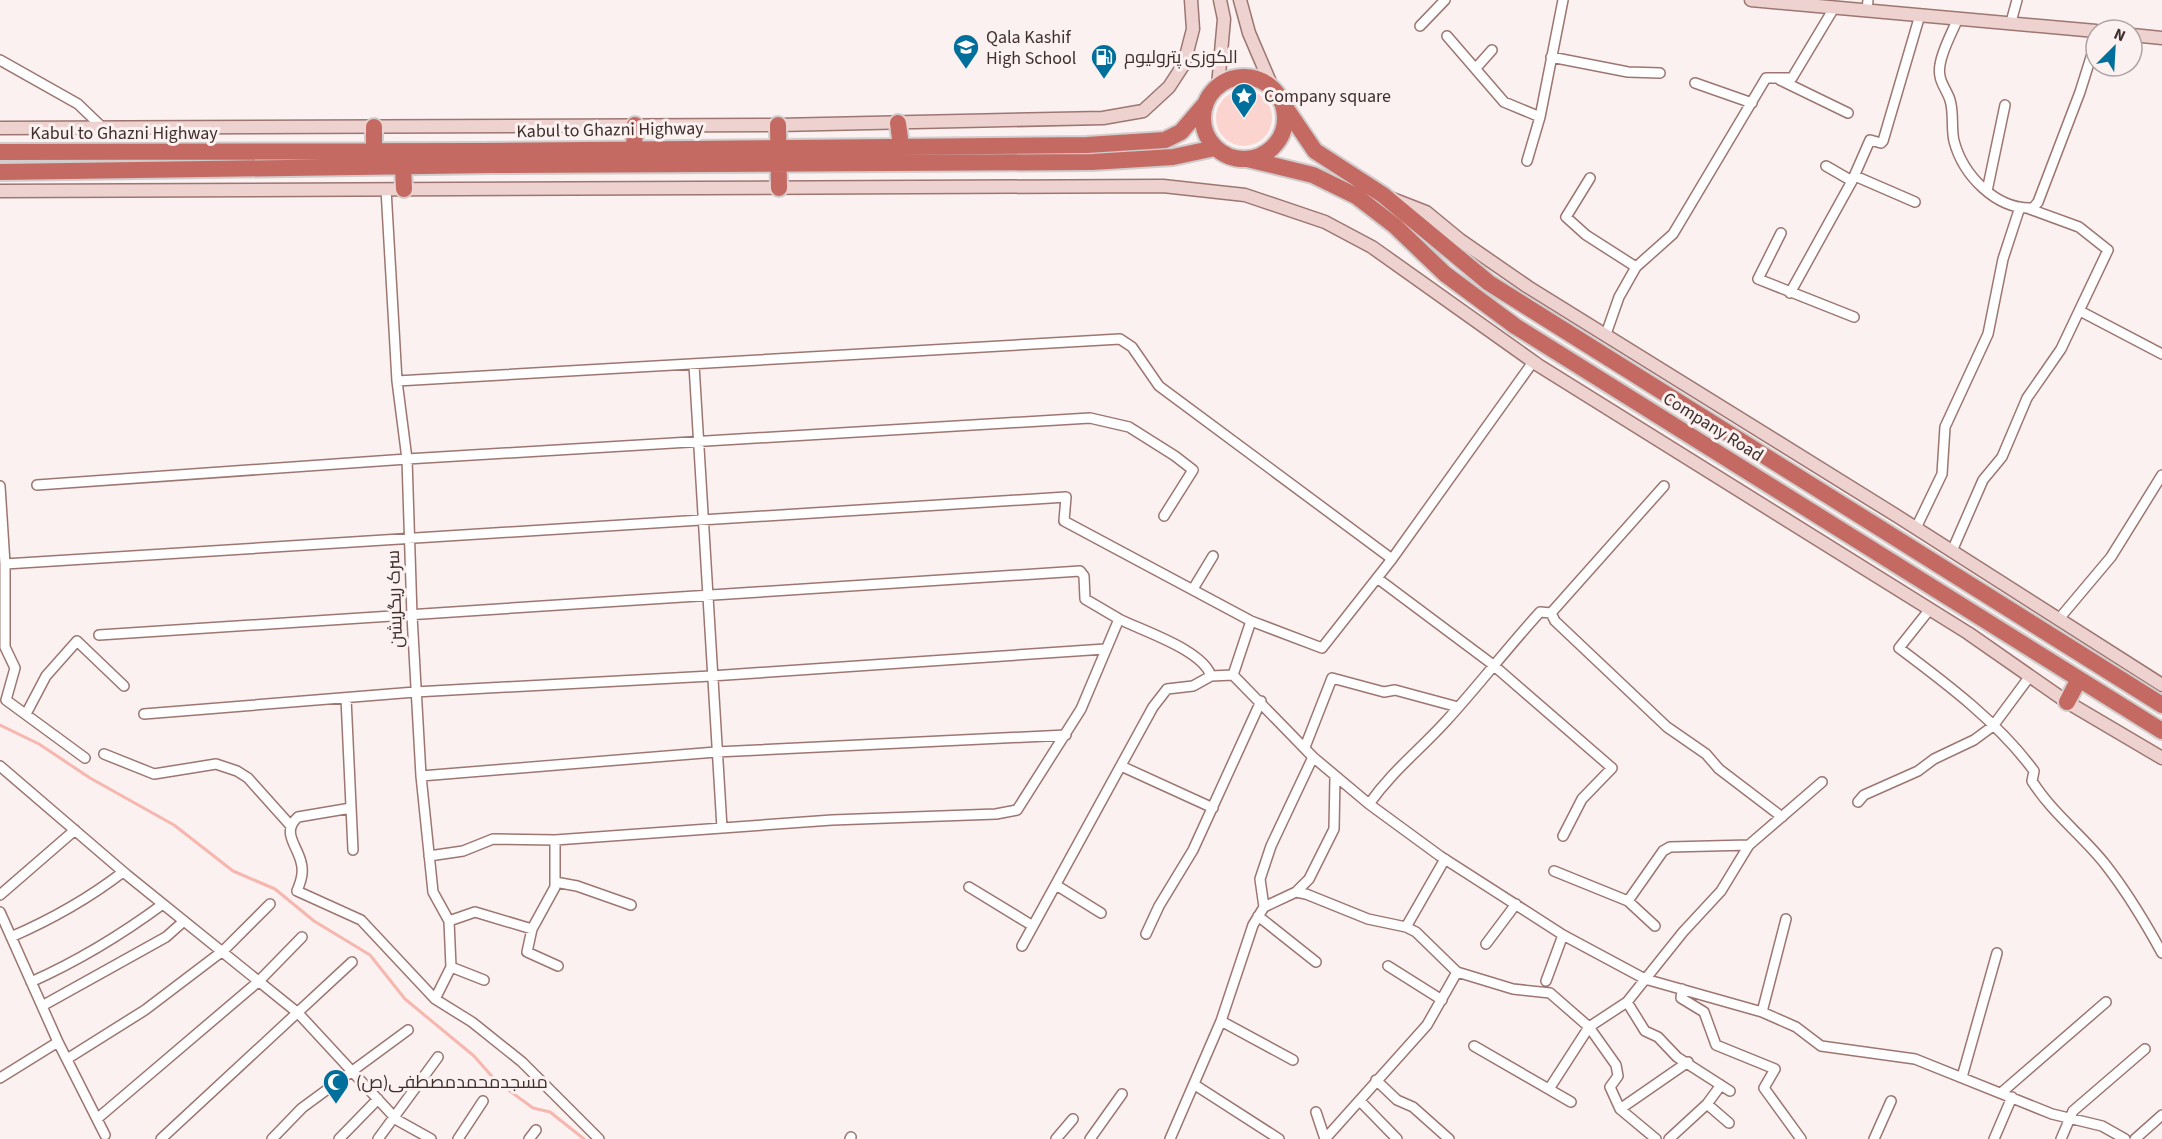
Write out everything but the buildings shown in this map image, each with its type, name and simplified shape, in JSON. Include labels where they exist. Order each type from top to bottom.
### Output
[{"type":"highway","points":[[1234,78],[1251,78],[1277,95],[1285,120],[1280,139],[1266,153],[1248,159],[1236,159],[1215,148],[1204,128],[1205,104],[1218,86],[1234,78]]},
{"type":"highway","name":"Company Road","points":[[1277,95],[1315,151],[1383,195],[1489,283],[2162,705]]},
{"type":"highway","name":"Kabul to Ghazni Highway","points":[[0,172],[403,166],[426,159],[634,149],[779,156],[901,146],[1088,145],[1165,140],[1181,132],[1205,104]]},
{"type":"highway","points":[[898,123],[901,146]]},
{"type":"highway","points":[[634,149],[635,125]]},
{"type":"highway","points":[[778,126],[779,188]]},
{"type":"highway","points":[[374,127],[374,152]]},
{"type":"highway","name":"Kabul to Ghazni Highway","points":[[0,152],[374,152],[426,159],[779,156],[1092,162],[1173,157],[1215,148]]},
{"type":"highway","name":"Company Road","points":[[1248,159],[1313,175],[1356,196],[1395,226],[1453,280],[1515,326],[2162,731]]},
{"type":"highway","points":[[403,166],[404,189]]},
{"type":"highway","points":[[2067,702],[2079,680]]},
{"type":"street","points":[[0,128],[778,126],[1103,118],[1143,111],[1169,87],[1184,64],[1193,29],[1191,0]]},
{"type":"street","points":[[1218,86],[1224,19],[1220,0]]},
{"type":"street","points":[[1240,0],[1249,33],[1277,95]]},
{"type":"street","points":[[1420,26],[1445,0]]},
{"type":"street","points":[[1527,161],[1540,117],[1563,0]]},
{"type":"street","points":[[1751,0],[1834,8],[1868,5],[1920,15],[2084,30]]},
{"type":"street","points":[[2011,22],[2017,0]]},
{"type":"street","points":[[1606,334],[1619,297],[1636,267],[1673,234],[1766,78],[1792,78],[1834,8]]},
{"type":"street","points":[[1790,293],[1854,179],[1870,140],[1881,143],[1883,141],[1920,15]]},
{"type":"street","points":[[1952,551],[1983,480],[2002,457],[2027,398],[2061,349],[2108,250],[2079,227],[2023,208],[1987,191],[1970,175],[1954,141],[1950,100],[1941,84],[1939,66],[1958,18]]},
{"type":"street","points":[[1447,36],[1504,102],[1540,117]]},
{"type":"street","points":[[2144,36],[2162,38]]},
{"type":"street","points":[[1476,68],[1492,50]]},
{"type":"street","points":[[1551,57],[1628,72],[1660,73]]},
{"type":"street","points":[[0,60],[78,104],[104,129]]},
{"type":"street","points":[[2023,208],[2033,208],[2038,202],[2084,75]]},
{"type":"street","points":[[1778,78],[1848,114]]},
{"type":"street","points":[[1695,83],[1752,103]]},
{"type":"street","points":[[1987,191],[2005,105]]},
{"type":"street","points":[[1826,166],[1915,202]]},
{"type":"street","points":[[1590,178],[1566,217],[1586,235],[1636,267]]},
{"type":"street","points":[[0,191],[1163,186],[1245,195],[1325,222],[1372,247],[1533,362],[1930,609],[2067,702],[2162,758]]},
{"type":"street","name":"سرک ریگریشن","points":[[386,189],[397,381],[407,459],[415,692],[421,776],[433,892],[449,921],[451,968],[435,999]]},
{"type":"street","points":[[1383,195],[1426,212],[1460,240],[1528,287],[1916,528],[2162,685]]},
{"type":"street","points":[[1916,528],[1942,474],[1945,427],[1988,334],[2003,259],[2023,208]]},
{"type":"street","points":[[1781,233],[1758,279],[1854,317]]},
{"type":"street","points":[[2080,311],[2162,354]]},
{"type":"street","points":[[397,381],[1120,339],[1132,347],[1158,386],[1392,559]]},
{"type":"street","points":[[5,564],[1066,497],[1064,521],[1251,621],[1322,648],[1392,559],[1533,362]]},
{"type":"street","points":[[694,365],[706,597],[722,828]]},
{"type":"street","points":[[37,484],[407,459],[1090,418],[1129,428],[1175,456],[1193,471],[1164,516]]},
{"type":"street","points":[[2058,620],[2111,557],[2162,475]]},
{"type":"street","points":[[0,486],[5,564],[5,647],[15,668],[6,700],[86,758]]},
{"type":"street","points":[[1551,613],[1664,486]]},
{"type":"street","points":[[1193,589],[1213,556]]},
{"type":"street","points":[[99,635],[1080,571],[1084,576],[1085,598],[1119,619],[1195,655],[1208,666],[1210,675]]},
{"type":"street","points":[[1377,578],[1492,664],[1612,768],[1582,799],[1563,836]]},
{"type":"street","points":[[1930,609],[1899,648],[1993,726],[2034,771],[2032,781],[2046,802],[2104,863],[2139,913],[2162,954]]},
{"type":"street","points":[[1370,804],[1386,779],[1418,751],[1540,612],[1551,613]]},
{"type":"street","points":[[1551,613],[1555,621],[1667,727],[1706,754],[1719,769],[1782,817]]},
{"type":"street","points":[[429,856],[462,851],[493,839],[555,840],[722,828],[996,814],[1017,810],[1081,709],[1119,619]]},
{"type":"street","points":[[1233,675],[1251,621]]},
{"type":"street","points":[[26,714],[46,676],[77,641],[124,686]]},
{"type":"street","points":[[144,714],[415,692],[711,676],[1104,650]]},
{"type":"street","points":[[1022,946],[1153,707],[1167,689],[1193,686],[1210,675],[1233,675],[1261,701],[1313,757],[1370,804],[1445,859],[1563,935],[1645,979],[1762,1012],[1796,1027],[1821,1046],[1916,1059],[2052,1114],[2102,1126],[2125,1139]]},
{"type":"street","points":[[1858,802],[1864,795],[1918,771],[1934,759],[1974,740],[1993,726],[2030,676]]},
{"type":"street","points":[[1305,747],[1332,678],[1384,692],[1395,690],[1458,707]]},
{"type":"street","points":[[346,698],[353,850]]},
{"type":"street","points":[[1146,934],[1159,906],[1193,850],[1261,701]]},
{"type":"street","points":[[421,776],[716,752],[1066,735]]},
{"type":"street","points":[[104,754],[154,774],[216,765],[237,771],[248,778],[291,826]]},
{"type":"street","points":[[1264,907],[1260,879],[1271,846],[1313,757]]},
{"type":"street","points":[[0,766],[123,872],[224,950],[298,1013],[394,1116],[431,1139]]},
{"type":"street","points":[[1121,766],[1213,808]]},
{"type":"street","points":[[1170,1139],[1196,1085],[1258,916],[1264,907],[1296,892],[1309,879],[1334,829],[1335,777]]},
{"type":"street","points":[[1549,1089],[1589,1027],[1627,1002],[1683,932],[1721,891],[1749,845],[1822,782]]},
{"type":"street","points":[[351,808],[298,817],[291,826],[290,837],[303,878],[297,891],[361,920],[435,999],[472,1022],[522,1062],[599,1139]]},
{"type":"street","points":[[0,895],[75,830]]},
{"type":"street","points":[[555,840],[555,882],[532,930],[527,952],[558,966]]},
{"type":"street","points":[[1628,901],[1663,851],[1670,847],[1749,845]]},
{"type":"street","points":[[1406,927],[1445,859]]},
{"type":"street","points":[[10,937],[44,922],[123,872]]},
{"type":"street","points":[[1554,872],[1628,901],[1655,926]]},
{"type":"street","points":[[555,882],[577,886],[631,905]]},
{"type":"street","points":[[1056,885],[1101,913]]},
{"type":"street","points":[[969,887],[1033,926]]},
{"type":"street","points":[[1296,892],[1368,919],[1406,927],[1416,932],[1440,953],[1457,972],[1513,989],[1550,993],[1589,1027],[1616,1065],[1618,1076],[1610,1087],[1620,1109],[1656,1139]]},
{"type":"street","points":[[31,982],[126,931],[163,904]]},
{"type":"street","points":[[67,1059],[145,1010],[224,950],[270,904]]},
{"type":"street","points":[[1486,944],[1516,904]]},
{"type":"street","points":[[0,912],[58,1042],[105,1135]]},
{"type":"street","points":[[449,921],[475,912],[532,930]]},
{"type":"street","points":[[1258,916],[1316,962]]},
{"type":"street","points":[[1762,1012],[1785,919]]},
{"type":"street","points":[[42,1006],[166,937],[184,921]]},
{"type":"street","points":[[1546,981],[1563,935]]},
{"type":"street","points":[[98,1118],[259,981],[302,937]]},
{"type":"street","points":[[1962,1077],[1997,953]]},
{"type":"street","points":[[161,1139],[352,962]]},
{"type":"street","points":[[1388,966],[1442,1000]]},
{"type":"street","points":[[451,968],[484,980]]},
{"type":"street","points":[[1316,1112],[1325,1139],[1427,1025],[1457,972]]},
{"type":"street","points":[[1682,989],[1681,998],[1704,1012],[1716,1045],[1775,1070],[1765,1084],[1766,1091],[1801,1139]]},
{"type":"street","points":[[1627,1002],[1645,1031],[1658,1037],[1677,1056],[1730,1091]]},
{"type":"street","points":[[2001,1093],[2106,1002]]},
{"type":"street","points":[[1221,1021],[1293,1060]]},
{"type":"street","points":[[272,1139],[302,1108],[408,1030]]},
{"type":"street","points":[[0,1078],[58,1042]]},
{"type":"street","points":[[1474,1046],[1571,1102]]},
{"type":"street","points":[[2061,1139],[2070,1118],[2080,1104],[2145,1049]]},
{"type":"street","points":[[378,1139],[438,1057]]},
{"type":"street","points":[[1620,1109],[1688,1062]]},
{"type":"street","points":[[1376,1080],[1397,1100],[1413,1107],[1449,1139]]},
{"type":"street","points":[[1196,1085],[1279,1139]]},
{"type":"street","points":[[1669,1139],[1707,1104],[1721,1085]]},
{"type":"street","points":[[1090,1139],[1122,1095]]},
{"type":"street","points":[[1994,1139],[2012,1098]]},
{"type":"street","points":[[339,1139],[378,1099]]},
{"type":"street","points":[[458,1139],[483,1101]]},
{"type":"street","points":[[1360,1101],[1397,1139]]},
{"type":"street","points":[[1874,1139],[1891,1101]]},
{"type":"street","points":[[1707,1104],[1729,1123]]},
{"type":"street","points":[[2134,1139],[2162,1115]]},
{"type":"street","points":[[1056,1139],[1073,1119]]},
{"type":"street","points":[[529,1139],[536,1130]]},
{"type":"shaded area","points":[[1244,90],[1255,92],[1264,98],[1270,107],[1272,118],[1270,129],[1264,138],[1255,144],[1244,146],[1233,144],[1224,138],[1218,129],[1216,118],[1218,107],[1224,98],[1233,92]]},
{"type":"waterway","points":[[0,725],[39,744],[90,778],[174,825],[233,871],[275,889],[314,921],[370,955],[405,999],[474,1056],[496,1081],[533,1108],[550,1112],[584,1139]]},
{"type":"place","name":"Qala Kashif High School","points":[[966,70]]},
{"type":"place","name":"الکوزی پترولیوم","points":[[1104,80]]},
{"type":"place","name":"Company square","points":[[1244,119]]},
{"type":"place","name":"مسجدمحمدمصطفی(ص)","points":[[336,1105]]}]
